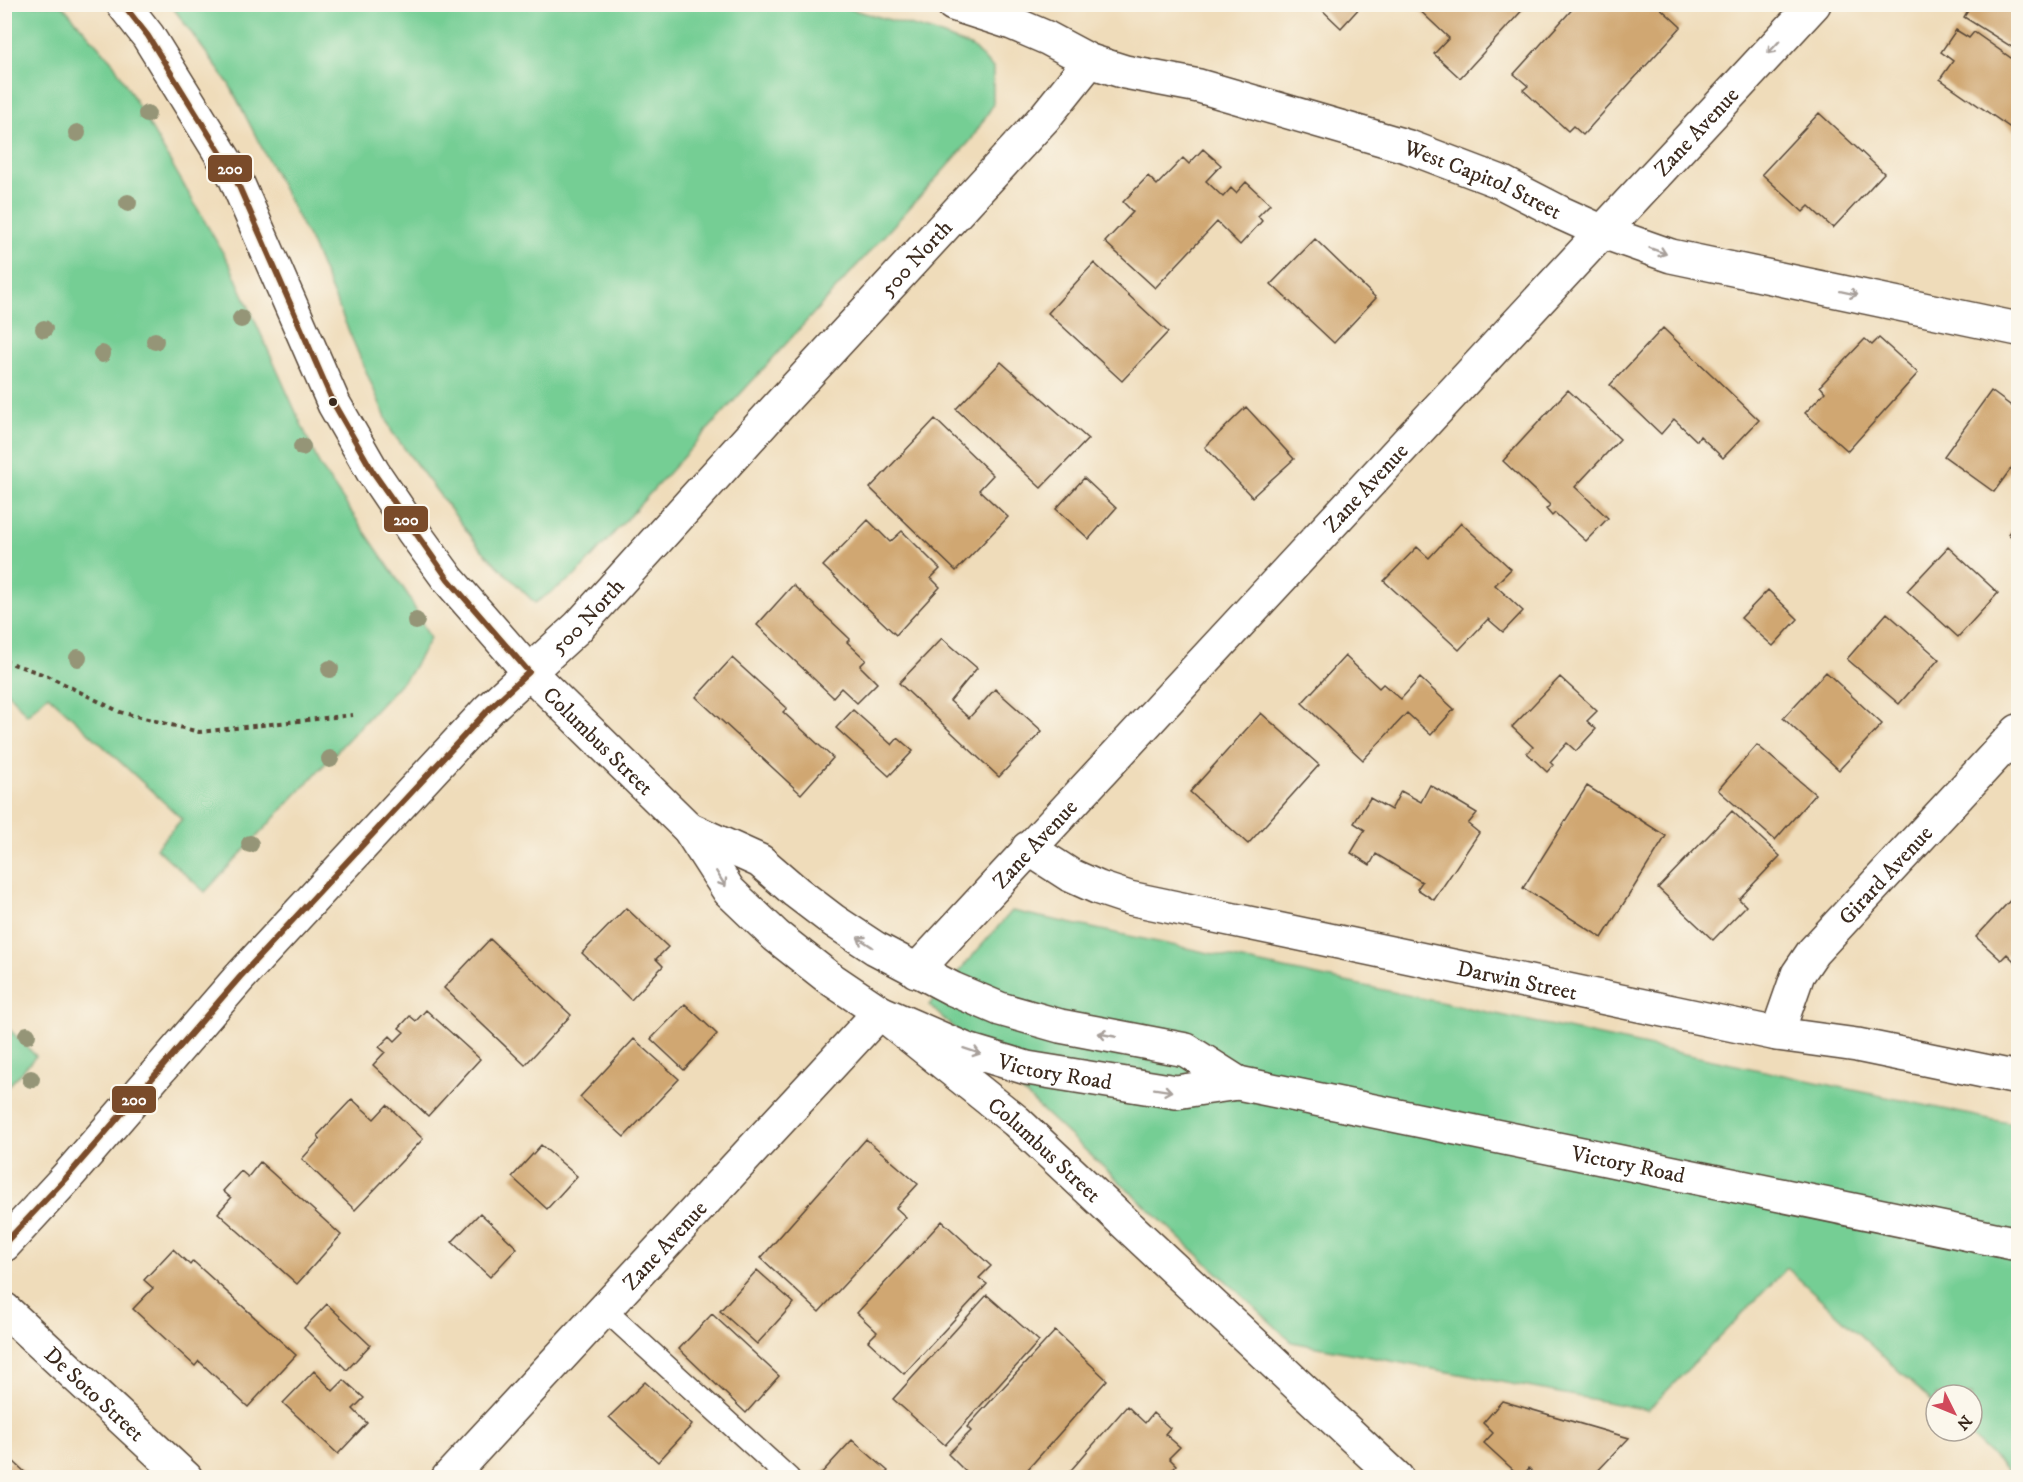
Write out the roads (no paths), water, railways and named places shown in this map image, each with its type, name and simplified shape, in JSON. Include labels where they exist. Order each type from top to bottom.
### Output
[{"type":"street","name":"Columbus Street","points":[[123,4],[148,36],[234,175],[334,404],[373,472],[448,579],[530,672],[689,829],[729,891],[776,936],[880,1012],[1016,1121],[1397,1478]]},
{"type":"street","name":"West Capitol Street","points":[[953,4],[1012,23],[1047,38],[1090,61],[1125,72],[1199,86],[1409,147],[1501,182],[1603,232],[1671,256],[2019,328]]},
{"type":"street","name":"Zane Avenue","points":[[916,971],[1814,4]]},
{"type":"street","name":"500 North","points":[[4,1245],[66,1178],[240,976],[488,710],[578,627],[763,422],[1045,117],[1090,61]]},
{"type":"street","name":"Girard Avenue","points":[[1777,1034],[1798,974],[1813,952],[2019,731]]},
{"type":"street","name":"Columbus Street","points":[[689,829],[760,861],[834,921],[916,971]]},
{"type":"street","name":"Darwin Street","points":[[1028,848],[1070,875],[1129,898],[1777,1034],[1857,1045],[2019,1078]]},
{"type":"street","name":"Victory Road","points":[[916,971],[1000,1009],[1060,1026],[1186,1050],[1238,1083]]},
{"type":"street","name":"Zane Avenue","points":[[448,1478],[880,1012]]},
{"type":"street","name":"Victory Road","points":[[880,1012],[967,1050],[1026,1068],[1176,1092],[1238,1083],[2019,1244]]},
{"type":"street","name":"De Soto Street","points":[[4,1309],[186,1478]]},
{"type":"lane","points":[[604,1309],[789,1478]]}]
